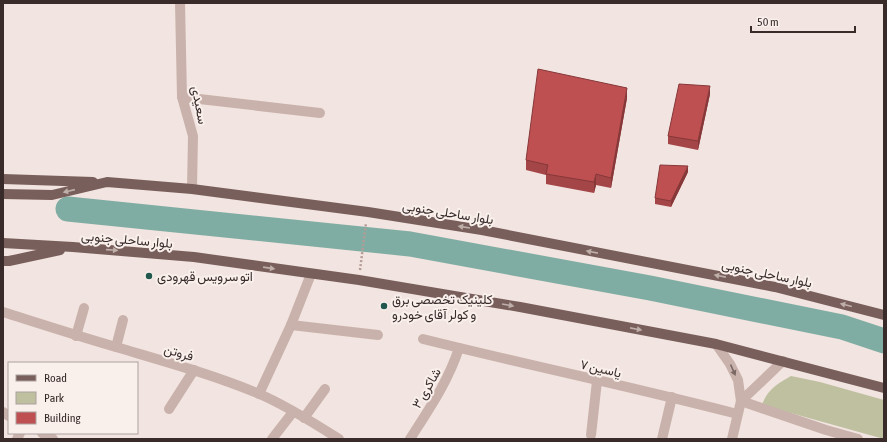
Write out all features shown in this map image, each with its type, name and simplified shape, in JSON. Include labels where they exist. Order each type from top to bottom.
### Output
[{"type":"main road","points":[[3,180],[107,182]]},
{"type":"main road","name":"بلوار ساحلی جنوبی","points":[[3,194],[52,196],[107,182],[192,189],[368,212],[482,230],[775,287],[884,315]]},
{"type":"main road","name":"بلوار ساحلی جنوبی","points":[[3,243],[194,257],[359,280],[520,307],[716,344],[884,388]]},
{"type":"main road","points":[[3,261],[73,247]]},
{"type":"street","name":"سعیدی","points":[[180,3],[182,97],[193,136],[192,189]]},
{"type":"street","points":[[182,97],[320,113]]},
{"type":"street","points":[[259,394],[291,325],[310,274]]},
{"type":"street","points":[[76,336],[84,308]]},
{"type":"street","name":"فروتن","points":[[3,312],[76,336],[194,370],[259,394],[304,418],[333,438]]},
{"type":"street","points":[[116,347],[123,320]]},
{"type":"street","points":[[291,325],[378,335]]},
{"type":"street","name":"یاسین ۷","points":[[423,339],[597,381],[672,397],[737,414]]},
{"type":"street","points":[[716,344],[730,364],[738,380],[741,401],[732,439]]},
{"type":"street","name":"شاکری ۳","points":[[410,439],[438,395],[454,364],[459,348]]},
{"type":"street","points":[[741,401],[783,361]]},
{"type":"street","points":[[169,409],[194,370]]},
{"type":"street","points":[[591,435],[597,381]]},
{"type":"street","points":[[304,418],[325,389]]},
{"type":"street","points":[[662,439],[672,397]]},
{"type":"street","points":[[741,401],[826,430],[858,439]]},
{"type":"street","points":[[272,439],[293,412]]},
{"type":"street","points":[[44,434],[53,439]]},
{"type":"path","points":[[359,280],[368,212]]},
{"type":"green space","points":[[791,376],[820,382],[884,400],[884,439],[762,405],[764,399],[770,391]]},
{"type":"building","points":[[538,69],[627,88],[611,178],[596,174],[594,182],[546,174],[548,165],[526,160]]},
{"type":"building","points":[[679,84],[710,86],[698,141],[668,136]]},
{"type":"building","points":[[660,165],[688,166],[671,201],[655,198]]},
{"type":"waterway","points":[[68,209],[410,244],[650,288],[842,327],[884,341]]},
{"type":"place","name":"اتو سرویس قهرودی","points":[[149,276]]},
{"type":"place","name":"کلینیک تخصصی برق و کولر آقای خودرو","points":[[384,306]]}]
